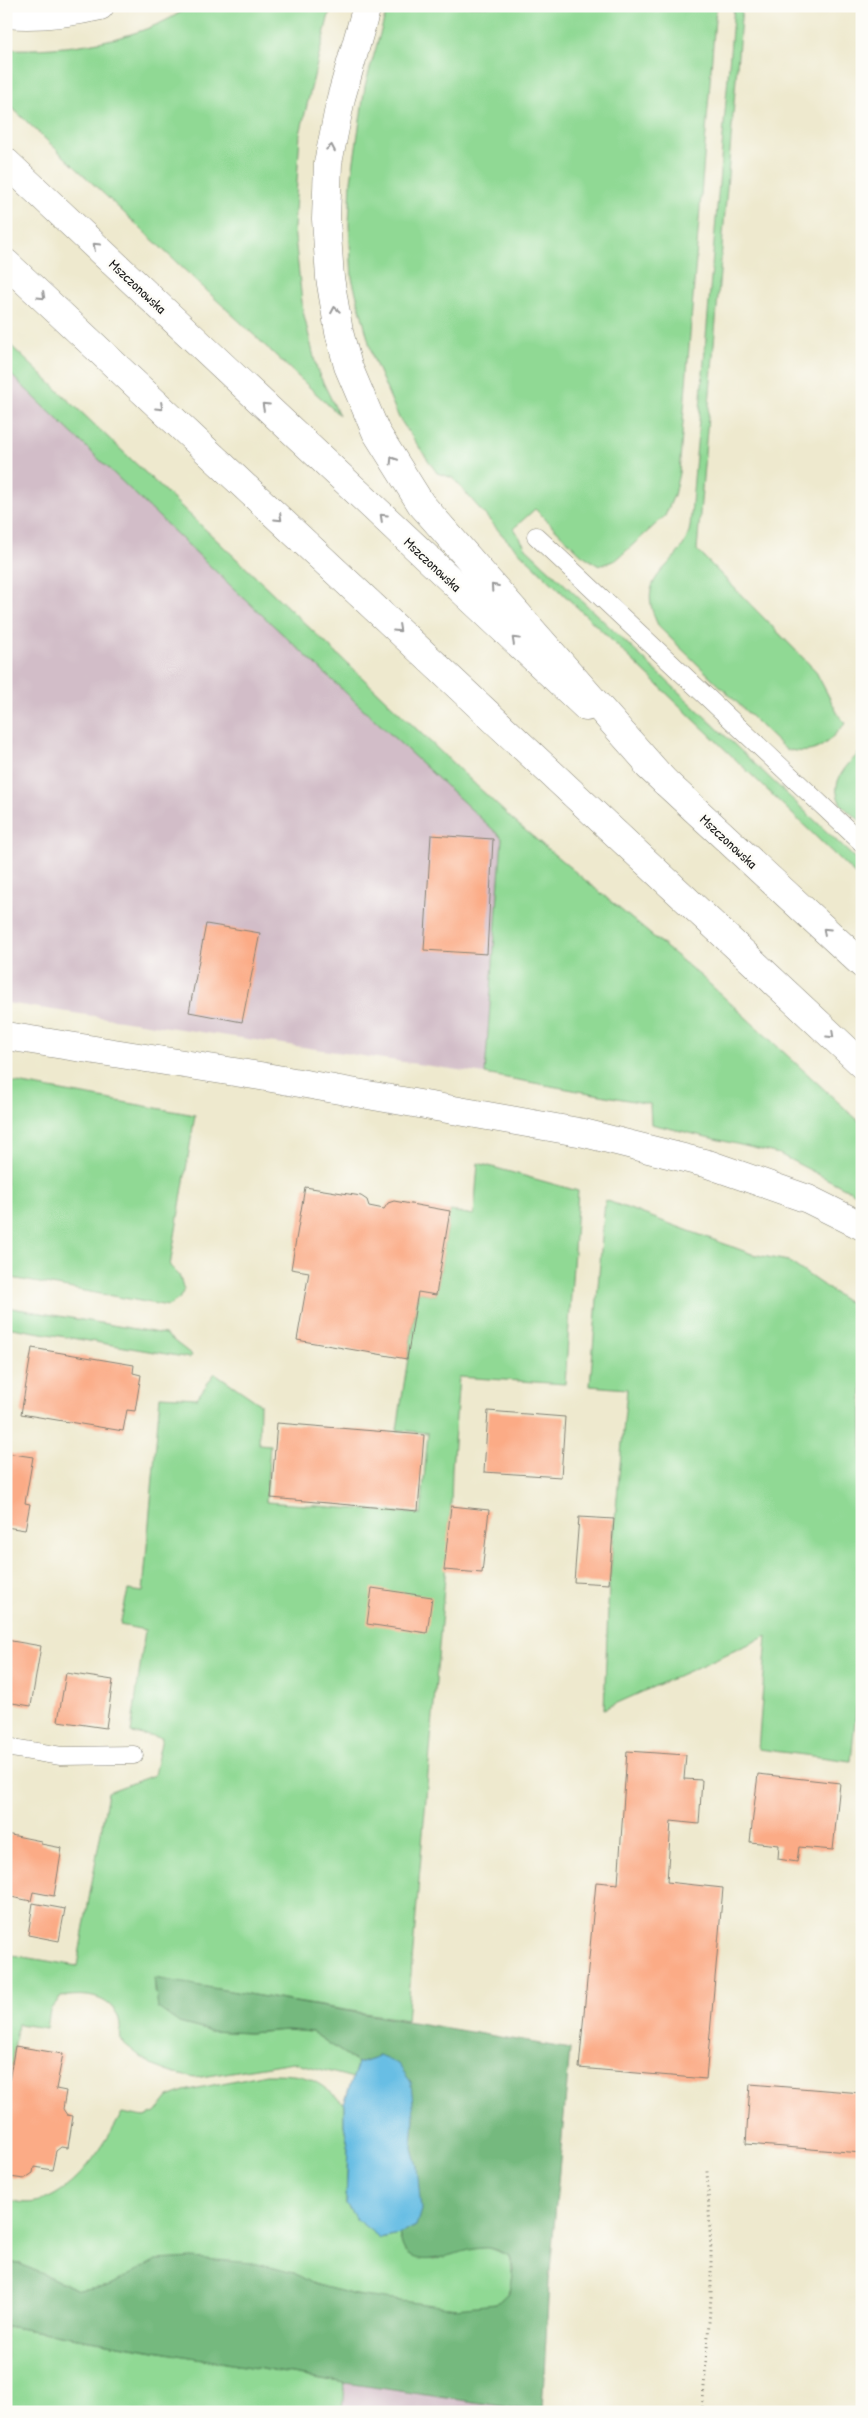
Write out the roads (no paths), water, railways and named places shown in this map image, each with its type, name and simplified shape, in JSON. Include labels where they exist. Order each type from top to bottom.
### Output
[{"type":"main road","points":[[6,14],[25,16],[59,13],[100,6]]},
{"type":"main road","points":[[367,6],[341,98],[328,163],[326,219],[330,278],[339,332],[348,366],[376,432],[421,504],[665,782]]},
{"type":"main road","name":"Mszczonowska","points":[[6,162],[665,782],[862,964]]},
{"type":"main road","points":[[6,263],[862,1064]]},
{"type":"main road","points":[[6,1036],[260,1076],[584,1133],[708,1164],[808,1199],[862,1226]]},
{"type":"lane","points":[[536,536],[862,844]]},
{"type":"lane","points":[[6,1747],[61,1756],[134,1754]]},
{"type":"water","points":[[379,2056],[398,2064],[411,2082],[414,2116],[412,2148],[417,2166],[421,2210],[416,2226],[399,2234],[380,2238],[356,2219],[346,2204],[348,2145],[344,2125],[344,2103],[358,2063]]}]
